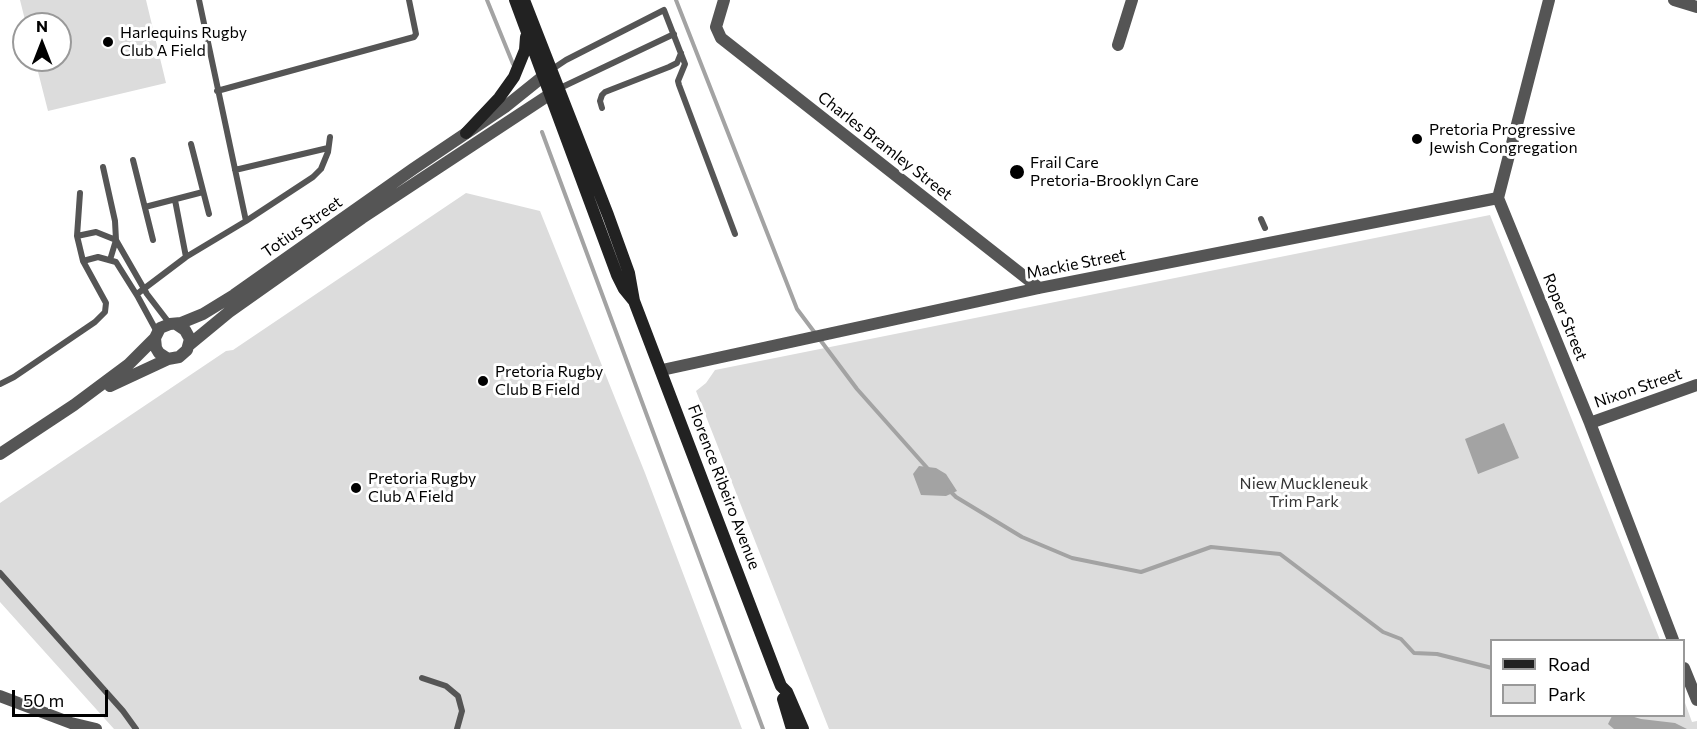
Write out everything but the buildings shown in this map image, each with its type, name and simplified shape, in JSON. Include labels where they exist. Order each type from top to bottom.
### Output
[{"type":"main road","name":"Florence Ribeiro Avenue","points":[[515,0],[554,92],[617,275],[624,289],[634,301],[662,370],[781,686],[781,694],[792,729]]},
{"type":"main road","name":"Florence Ribeiro Avenue","points":[[524,0],[546,73]]},
{"type":"main road","points":[[466,133],[499,98],[514,77],[525,50],[524,23]]},
{"type":"main road","name":"Florence Ribeiro Avenue","points":[[781,686],[787,692],[803,729]]},
{"type":"street","name":"Charles Bramley Street","points":[[724,0],[716,27],[724,41],[1039,288]]},
{"type":"street","points":[[1118,45],[1132,0]]},
{"type":"street","points":[[1498,198],[1549,0]]},
{"type":"street","points":[[1674,0],[1697,7]]},
{"type":"street","name":"Totius Street","points":[[0,454],[74,405],[129,364],[160,328],[204,314],[234,295],[506,107],[546,73]]},
{"type":"street","name":"Totius Street","points":[[189,345],[229,312],[352,225],[554,92]]},
{"type":"street","name":"Mackie Street","points":[[662,370],[1039,288],[1498,198]]},
{"type":"street","name":"Roper Street","points":[[1498,198],[1590,423],[1673,639]]},
{"type":"street","points":[[156,335],[156,348],[159,353],[168,358],[184,355],[190,339],[185,330],[173,324]]},
{"type":"street","name":"Totius Street","points":[[74,405],[168,358]]},
{"type":"street","name":"Nixon Street","points":[[1590,423],[1697,386]]},
{"type":"street","points":[[1685,673],[1697,700]]},
{"type":"street","points":[[0,696],[71,723],[96,729]]},
{"type":"lane","points":[[199,0],[246,221]]},
{"type":"lane","points":[[218,91],[414,37],[416,34],[409,0]]},
{"type":"lane","points":[[546,73],[566,60],[664,10],[685,64],[679,83],[735,234]]},
{"type":"lane","points":[[554,92],[674,34]]},
{"type":"lane","points":[[602,108],[600,101],[605,92],[669,68],[677,63],[681,52]]},
{"type":"lane","points":[[137,294],[186,257],[314,177],[321,169],[330,137]]},
{"type":"lane","points":[[191,144],[209,214]]},
{"type":"lane","points":[[235,170],[328,148]]},
{"type":"lane","points":[[133,160],[153,240]]},
{"type":"lane","points":[[103,167],[114,214],[116,240],[110,260]]},
{"type":"lane","points":[[145,207],[203,192]]},
{"type":"lane","points":[[0,384],[14,377],[103,316],[105,312],[106,303],[83,261],[77,236],[80,193]]},
{"type":"lane","points":[[175,200],[186,257]]},
{"type":"lane","points":[[1261,219],[1264,228]]},
{"type":"lane","points":[[77,236],[96,232],[116,240],[145,290],[173,324]]},
{"type":"lane","points":[[83,261],[98,257],[116,262],[137,294],[156,335]]},
{"type":"lane","points":[[0,573],[123,711],[136,729]]},
{"type":"lane","points":[[422,678],[446,686],[458,696],[462,711],[457,729]]},
{"type":"green space","name":"Harlequins Rugby Club A Field","points":[[20,0],[146,0],[166,83],[48,111],[38,72],[72,72],[72,12],[23,12]]},
{"type":"green space","points":[[466,193],[540,211],[645,473],[742,729],[114,729],[0,602],[0,503]]},
{"type":"green space","name":"Niew Muckleneuk Trim Park","points":[[1490,215],[1660,639],[1490,639],[1490,717],[1685,717],[1685,703],[1692,722],[1697,721],[1697,729],[829,729],[696,391],[706,383],[715,370]]},
{"type":"shaded area","points":[[1504,423],[1519,458],[1478,474],[1465,439]]},
{"type":"shaded area","points":[[919,466],[936,468],[946,474],[957,491],[946,496],[921,495],[913,474]]},
{"type":"shaded area","points":[[1612,717],[1634,717],[1675,723],[1687,729],[1614,729],[1608,724]]},
{"type":"waterway","points":[[487,0],[513,64]]},
{"type":"waterway","points":[[676,0],[797,309],[857,389],[929,470]]},
{"type":"waterway","points":[[542,132],[763,729]]},
{"type":"waterway","points":[[949,490],[956,497],[1022,537],[1072,558],[1141,572],[1211,547],[1280,554],[1383,632],[1401,639],[1414,653],[1437,654],[1490,667]]},
{"type":"place","name":"Harlequins Rugby Club A Field","points":[[108,42]]},
{"type":"place","name":"Pretoria Progressive Jewish Congregation","points":[[1417,139]]},
{"type":"place","name":"Frail Care Pretoria-Brooklyn Care","points":[[1017,172]]},
{"type":"place","name":"Pretoria Rugby Club B Field","points":[[483,381]]},
{"type":"place","name":"Pretoria Rugby Club A Field","points":[[356,488]]}]
